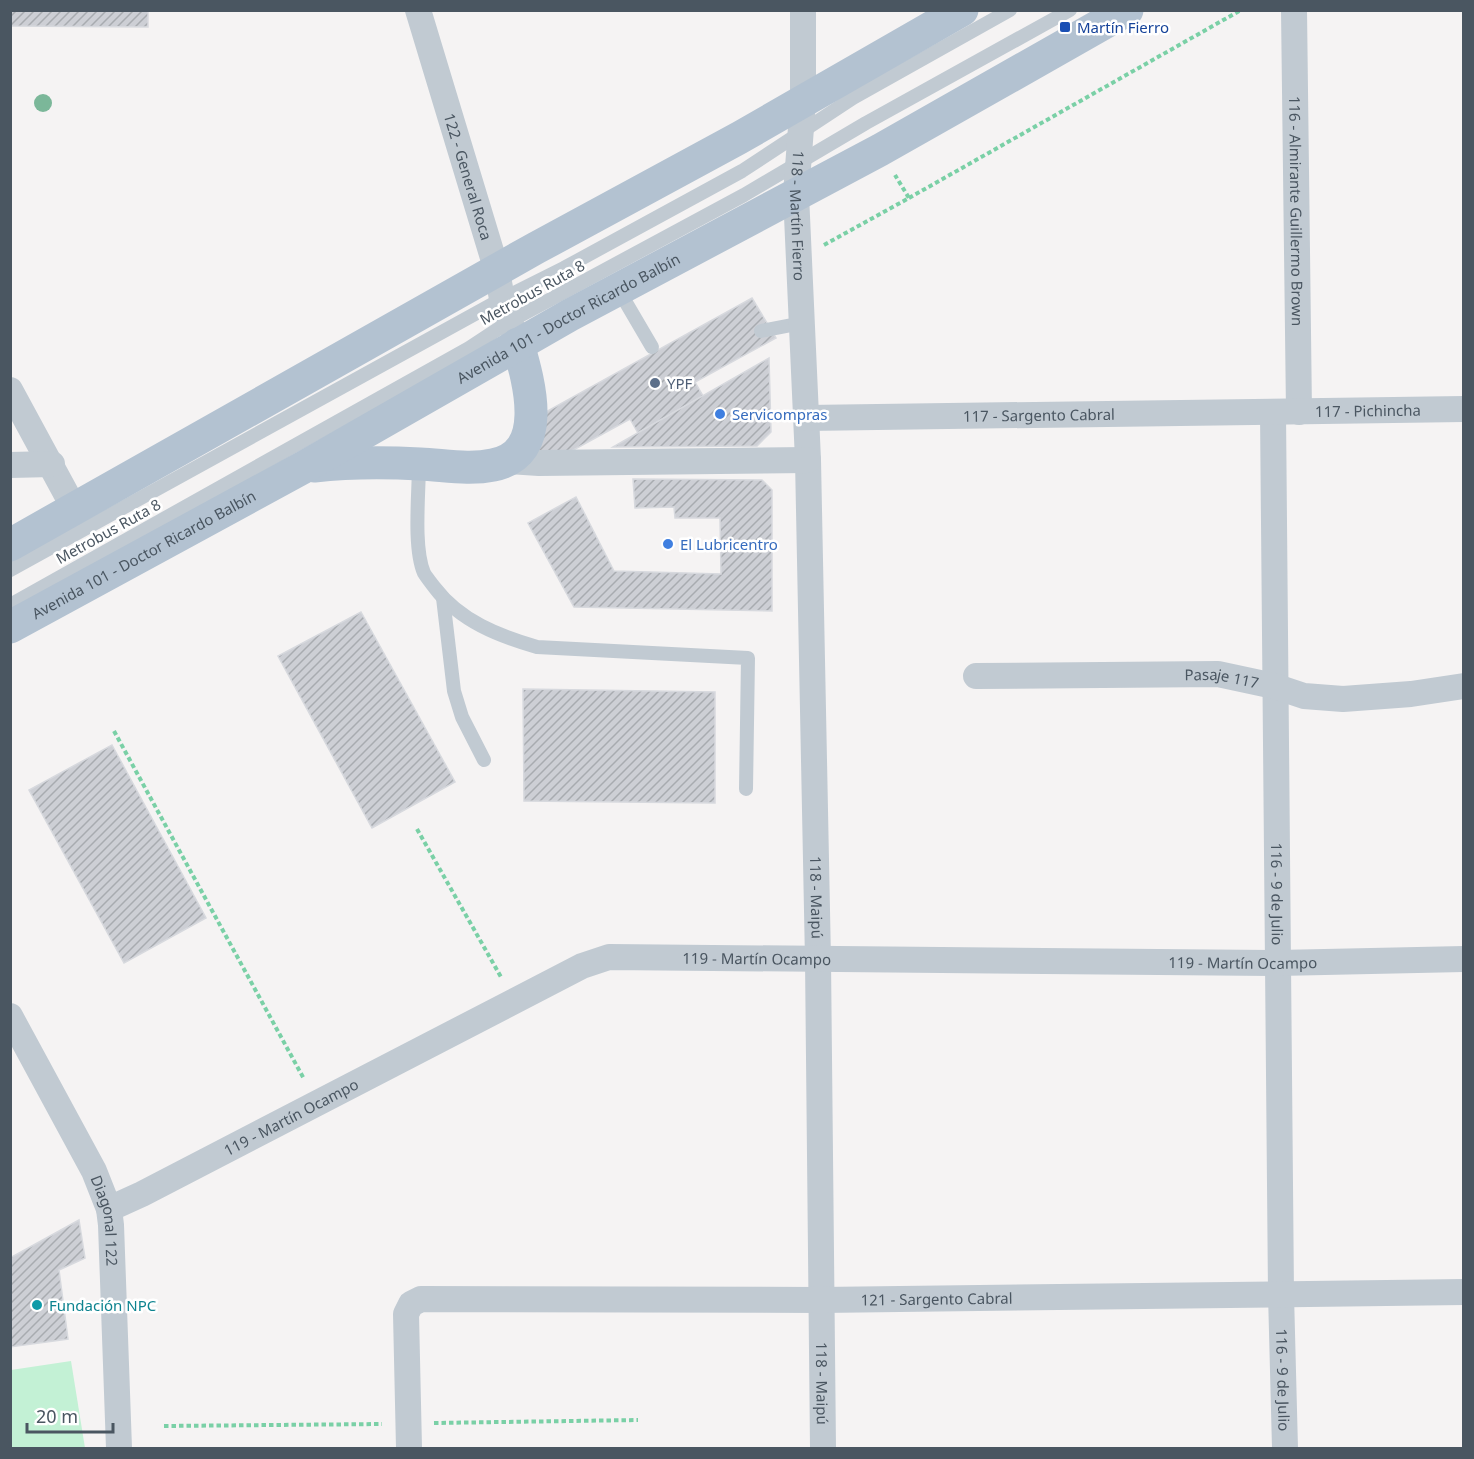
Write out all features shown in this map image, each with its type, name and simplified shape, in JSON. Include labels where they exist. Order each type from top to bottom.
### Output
[{"type":"main road","name":"Avenida 101 - Doctor Ricardo Balbín","points":[[10,627],[304,467],[507,309],[802,101],[962,10]]},
{"type":"main road","name":"Avenida 101 - Doctor Ricardo Balbín","points":[[10,545],[75,510],[507,309],[618,289],[797,179],[1127,10]]},
{"type":"main road","points":[[304,467],[345,462],[474,467],[507,461],[521,447],[531,426],[531,402],[526,372],[507,309]]},
{"type":"street","name":"122 - General Roca","points":[[418,10],[507,309]]},
{"type":"street","name":"118 - Martín Fierro","points":[[803,10],[802,101],[797,179],[807,418]]},
{"type":"street","name":"116 - Almirante Guillermo Brown","points":[[1294,10],[1299,412]]},
{"type":"street","points":[[10,390],[75,510]]},
{"type":"street","name":"117 - Pichincha","points":[[1273,412],[1464,409]]},
{"type":"street","name":"117 - Sargento Cabral","points":[[807,418],[1273,412]]},
{"type":"street","name":"116 - 9 de Julio","points":[[1273,412],[1281,1294],[1285,1449]]},
{"type":"street","name":"118 - Maipú","points":[[807,418],[818,960],[823,1449]]},
{"type":"street","points":[[507,461],[539,463],[808,460]]},
{"type":"street","points":[[10,465],[52,464]]},
{"type":"street","name":"Pasaje 117","points":[[976,676],[1218,674],[1274,686],[1304,696],[1343,699],[1411,694],[1464,686]]},
{"type":"street","name":"119 - Martín Ocampo","points":[[109,1209],[582,966],[609,957],[1278,963],[1464,959]]},
{"type":"street","name":"Diagonal 122","points":[[10,1016],[94,1171],[109,1209],[119,1449]]},
{"type":"street","name":"121 - Sargento Cabral","points":[[409,1449],[406,1314],[411,1304],[421,1299],[820,1300],[1464,1292]]},
{"type":"lane","name":"Metrobus Ruta 8","points":[[10,605],[469,348],[507,309],[564,268],[742,171],[853,98],[1010,10]]},
{"type":"lane","name":"Metrobus Ruta 8","points":[[10,570],[507,309],[744,195],[797,179],[866,123],[1070,10]]},
{"type":"lane","points":[[618,289],[652,346]]},
{"type":"lane","points":[[761,331],[802,323]]},
{"type":"lane","points":[[419,464],[418,534],[424,574],[443,598],[480,626],[506,638],[537,647],[748,658],[746,789]]},
{"type":"lane","points":[[443,598],[454,692],[462,717],[484,760]]},
{"type":"path","points":[[909,198],[1241,10]]},
{"type":"path","points":[[114,730],[317,1104]]},
{"type":"path","points":[[417,829],[515,1001]]},
{"type":"green space","points":[[71,1361],[85,1448],[11,1448],[11,1370]]},
{"type":"building","points":[[10,10],[148,10],[148,27],[10,26]]},
{"type":"building","points":[[752,298],[776,338],[695,382],[703,396],[638,433],[630,419],[546,465],[524,424]]},
{"type":"building","name":"Servicompras","points":[[769,358],[771,432],[757,446],[613,447]]},
{"type":"building","points":[[633,479],[762,480],[772,490],[772,611],[574,607],[528,523],[576,497],[614,571],[721,574],[720,518],[675,518],[674,507],[635,508]]},
{"type":"building","points":[[361,612],[455,782],[372,828],[278,656]]},
{"type":"building","points":[[523,689],[715,692],[715,803],[524,801]]},
{"type":"building","points":[[112,745],[206,918],[124,963],[29,790]]},
{"type":"building","name":"Fundación NPC","points":[[79,1220],[85,1258],[59,1270],[68,1339],[10,1347],[10,1258]]},
{"type":"place","name":"Martín Fierro","points":[[1065,27]]},
{"type":"place","name":"YPF","points":[[655,383]]},
{"type":"place","name":"Servicompras","points":[[720,414]]},
{"type":"place","name":"El Lubricentro","points":[[668,544]]},
{"type":"place","name":"Fundación NPC","points":[[37,1305]]}]
